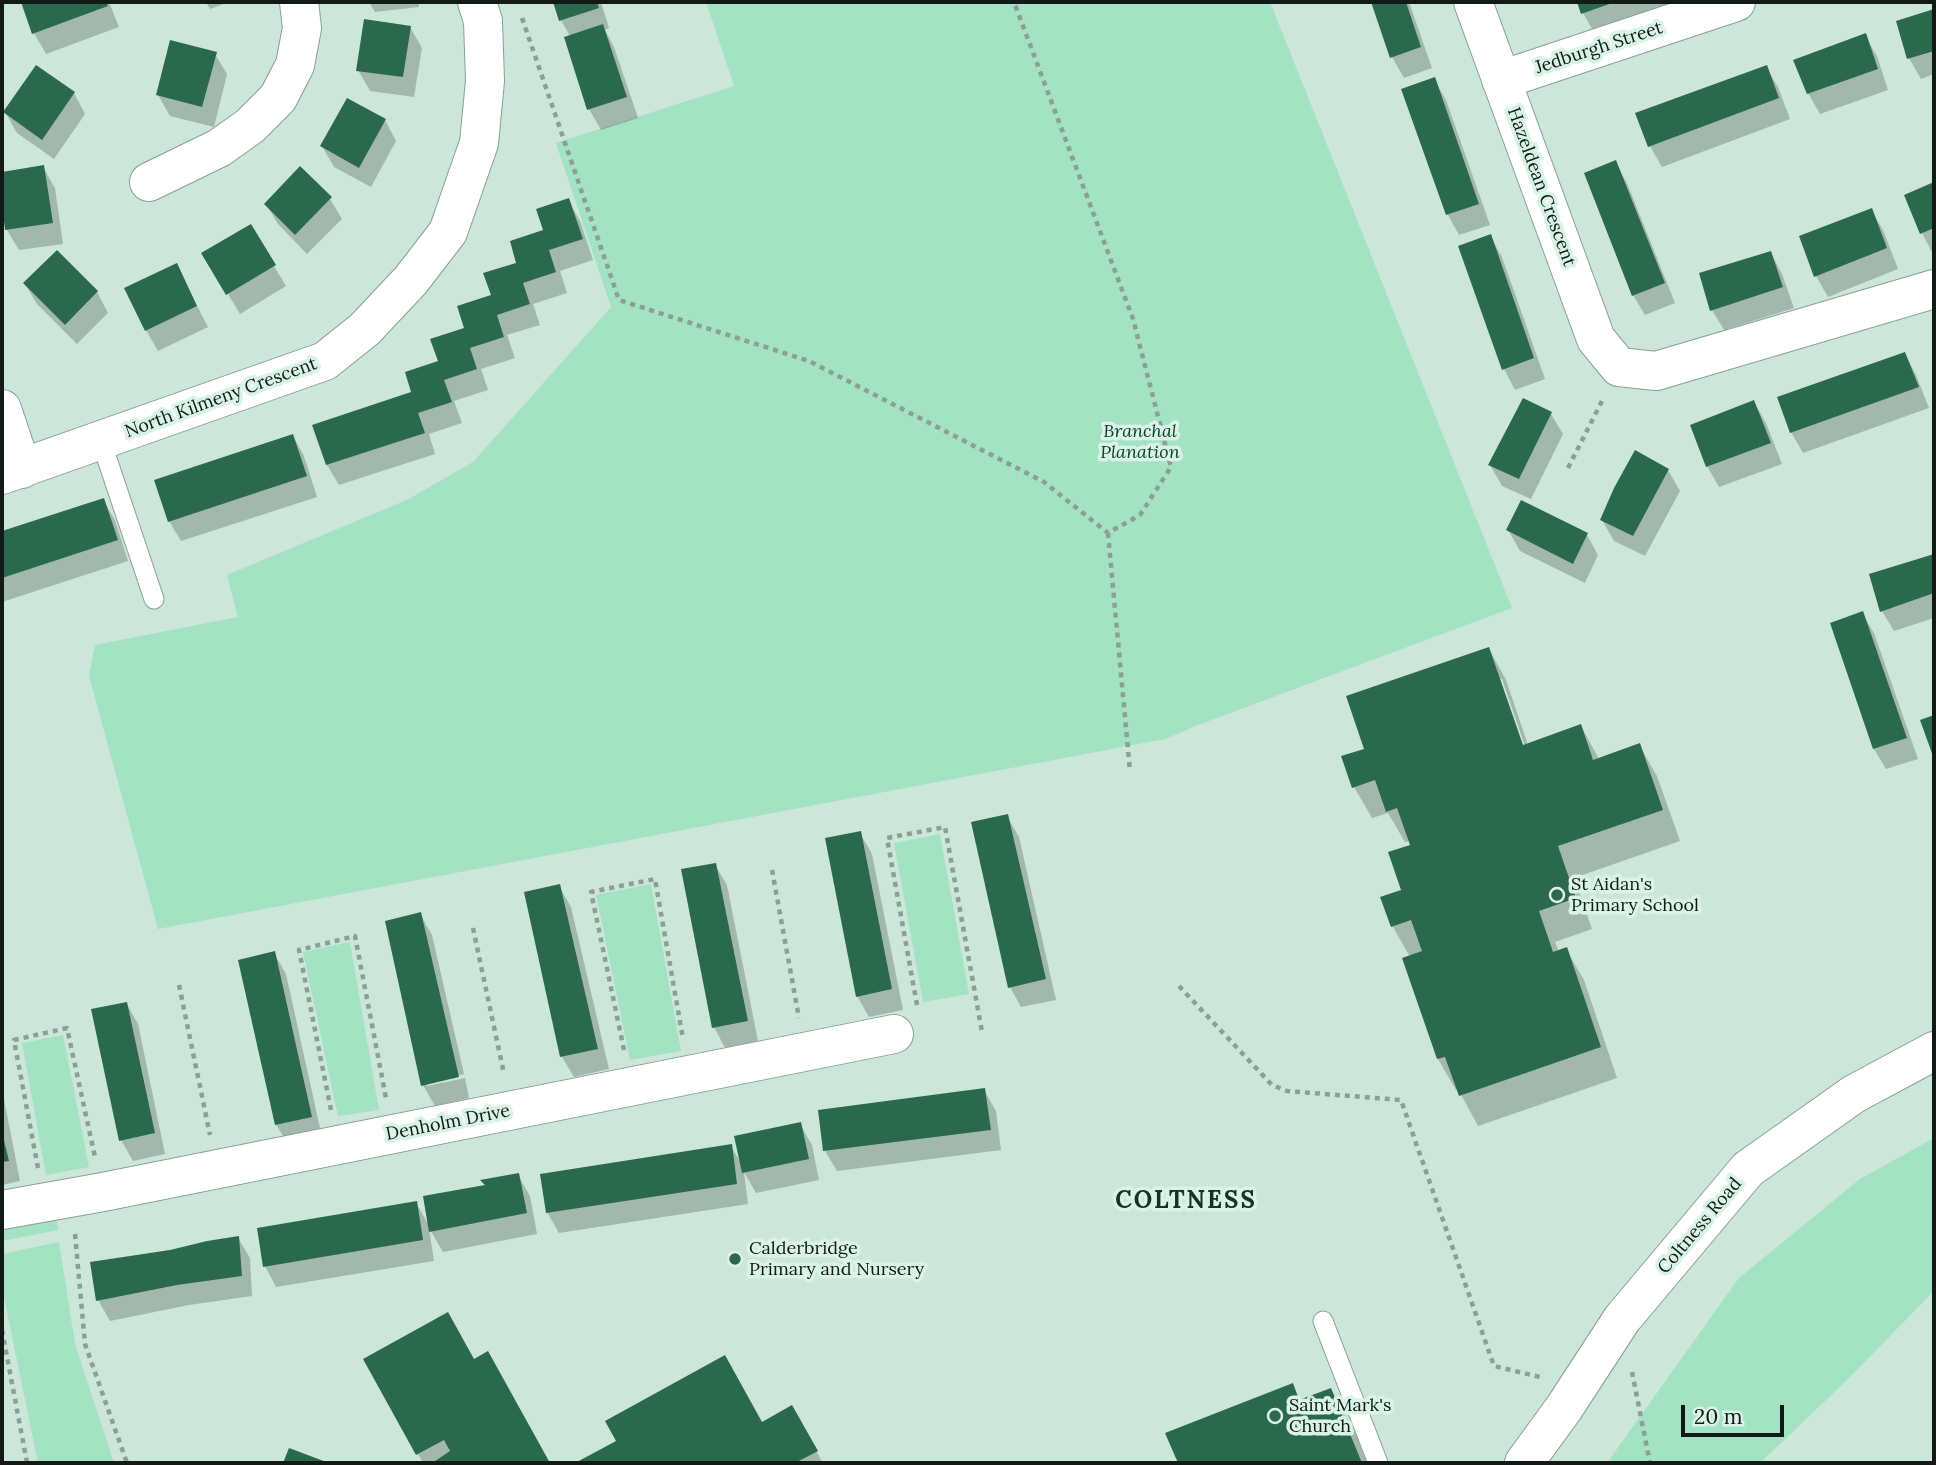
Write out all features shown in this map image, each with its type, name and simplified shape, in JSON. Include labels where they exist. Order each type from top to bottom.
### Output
[{"type":"street","points":[[149,182],[219,149],[250,126],[278,98],[296,65],[302,28],[299,2]]},
{"type":"street","name":"Hazeldean Crescent","points":[[1473,2],[1596,339],[1619,367]]},
{"type":"street","name":"Jedburgh Street","points":[[1501,80],[1736,2]]},
{"type":"street","name":"North Kilmeny Crescent","points":[[12,472],[325,360],[365,329],[411,280],[448,232],[479,143],[485,81],[480,11]]},
{"type":"street","points":[[1619,367],[1656,371],[1934,289]]},
{"type":"street","points":[[2,409],[12,472]]},
{"type":"street","name":"Denholm Drive","points":[[2,1210],[805,1052],[906,1023]]},
{"type":"street","name":"Coltness Road","points":[[1524,1463],[1622,1319],[1748,1168],[1854,1094],[1934,1051]]},
{"type":"lane","points":[[101,441],[155,599]]},
{"type":"lane","points":[[1323,1321],[1378,1463]]},
{"type":"path","points":[[1014,2],[1133,319],[1171,467],[1140,515],[1108,533]]},
{"type":"path","points":[[480,11],[520,13],[618,300],[809,361],[1044,482],[1108,533],[1130,771]]},
{"type":"path","points":[[1568,468],[1619,367]]},
{"type":"path","points":[[906,1023],[887,838],[945,827],[982,1032]]},
{"type":"path","points":[[772,870],[805,1052]]},
{"type":"path","points":[[631,1086],[591,892],[655,879],[690,1075]]},
{"type":"path","points":[[473,928],[512,1110]]},
{"type":"path","points":[[338,1145],[299,950],[355,936],[393,1134]]},
{"type":"path","points":[[179,985],[218,1169]]},
{"type":"path","points":[[1179,986],[1272,1085],[1287,1091],[1401,1100],[1494,1366],[1578,1386]]},
{"type":"path","points":[[73,1198],[14,1040],[67,1028],[73,1198],[85,1344],[127,1463]]},
{"type":"path","points":[[1622,1319],[1650,1463]]},
{"type":"path","points":[[2,1330],[27,1463]]},
{"type":"green space","name":"Branchal Planation","points":[[706,2],[1270,2],[1512,608],[1165,739],[158,929],[89,676],[95,645],[238,617],[227,575],[407,500],[473,462],[611,307],[556,143],[734,86]]},
{"type":"green space","points":[[940,834],[969,994],[923,1002],[894,843]]},
{"type":"green space","points":[[651,884],[681,1051],[630,1060],[596,895]]},
{"type":"green space","points":[[350,942],[379,1110],[338,1116],[303,952]]},
{"type":"green space","points":[[63,1035],[89,1167],[46,1175],[22,1043]]},
{"type":"green space","points":[[1934,1138],[1934,1291],[1847,1380],[1760,1463],[1607,1463],[1739,1278],[1860,1179]]},
{"type":"green space","points":[[56,1217],[58,1230],[2,1241],[2,1228]]},
{"type":"green space","points":[[59,1242],[75,1344],[114,1463],[38,1463],[2,1287],[2,1254]]},
{"type":"building","points":[[21,2],[106,2],[108,6],[32,34]]},
{"type":"building","points":[[553,2],[597,2],[599,8],[559,21]]},
{"type":"building","points":[[1371,2],[1406,2],[1421,47],[1390,58]]},
{"type":"building","points":[[1577,2],[1615,2],[1581,14]]},
{"type":"building","points":[[1934,9],[1934,51],[1907,59],[1896,21]]},
{"type":"building","points":[[364,19],[411,26],[403,77],[356,71]]},
{"type":"building","points":[[603,24],[627,97],[587,110],[564,37]]},
{"type":"building","points":[[1866,33],[1878,69],[1807,94],[1793,60]]},
{"type":"building","points":[[170,40],[217,52],[202,107],[156,95]]},
{"type":"building","points":[[36,65],[75,92],[42,140],[3,112]]},
{"type":"building","points":[[1767,65],[1779,98],[1648,147],[1635,113]]},
{"type":"building","points":[[1435,77],[1479,204],[1446,215],[1401,89]]},
{"type":"building","points":[[347,98],[386,119],[359,168],[320,146]]},
{"type":"building","points":[[1616,160],[1665,283],[1632,296],[1584,173]]},
{"type":"building","points":[[44,165],[53,223],[5,230],[2,172]]},
{"type":"building","points":[[300,166],[332,197],[295,235],[264,204]]},
{"type":"building","points":[[1934,182],[1934,228],[1920,234],[1904,195]]},
{"type":"building","points":[[569,198],[583,239],[549,250],[556,272],[523,283],[530,304],[497,315],[504,337],[470,348],[477,369],[444,380],[452,402],[418,413],[425,433],[326,465],[312,425],[411,392],[405,372],[438,361],[430,339],[464,328],[457,306],[491,295],[483,273],[516,263],[510,241],[543,230],[536,209]]},
{"type":"building","points":[[1872,208],[1887,248],[1814,277],[1799,236]]},
{"type":"building","points":[[251,224],[276,265],[226,295],[201,253]]},
{"type":"building","points":[[1491,234],[1534,358],[1502,370],[1458,246]]},
{"type":"building","points":[[57,250],[98,291],[65,325],[23,283]]},
{"type":"building","points":[[1771,251],[1783,287],[1710,311],[1699,273]]},
{"type":"building","points":[[177,263],[197,306],[145,331],[124,288]]},
{"type":"building","points":[[1905,352],[1919,387],[1790,433],[1777,397]]},
{"type":"building","points":[[1523,398],[1552,412],[1519,479],[1488,465]]},
{"type":"building","points":[[1754,400],[1771,443],[1706,467],[1690,425]]},
{"type":"building","points":[[293,434],[307,476],[168,522],[154,480]]},
{"type":"building","points":[[1635,450],[1669,469],[1633,536],[1600,520]]},
{"type":"building","points":[[104,498],[118,540],[2,578],[2,531]]},
{"type":"building","points":[[1521,500],[1588,533],[1573,564],[1506,530]]},
{"type":"building","points":[[1934,554],[1934,593],[1880,612],[1869,574]]},
{"type":"building","points":[[1863,611],[1907,738],[1873,749],[1830,623]]},
{"type":"building","points":[[1489,647],[1523,745],[1581,724],[1593,760],[1640,743],[1663,810],[1558,846],[1576,898],[1539,911],[1553,952],[1567,947],[1601,1047],[1459,1096],[1445,1057],[1437,1059],[1402,958],[1422,951],[1411,920],[1391,927],[1380,897],[1401,890],[1388,852],[1410,845],[1397,808],[1386,812],[1375,780],[1352,788],[1341,756],[1364,749],[1346,696]]},
{"type":"building","points":[[1934,715],[1934,759],[1920,720]]},
{"type":"building","points":[[1008,814],[1046,979],[1008,988],[971,822]]},
{"type":"building","points":[[861,831],[892,989],[856,997],[825,838]]},
{"type":"building","points":[[716,863],[748,1021],[712,1028],[681,869]]},
{"type":"building","points":[[560,884],[598,1049],[560,1057],[524,892]]},
{"type":"building","points":[[421,912],[459,1077],[421,1086],[385,921]]},
{"type":"building","points":[[275,951],[312,1117],[275,1125],[238,960]]},
{"type":"building","points":[[127,1002],[155,1133],[119,1141],[91,1009]]},
{"type":"building","points":[[985,1088],[991,1130],[823,1151],[818,1110]]},
{"type":"building","points":[[801,1122],[809,1159],[742,1173],[734,1136]]},
{"type":"building","points":[[2,1132],[9,1161],[2,1162]]},
{"type":"building","points":[[732,1144],[737,1184],[546,1213],[540,1174]]},
{"type":"building","points":[[519,1173],[527,1213],[429,1232],[423,1196],[485,1185],[480,1180]]},
{"type":"building","points":[[417,1201],[423,1240],[263,1267],[257,1228]]},
{"type":"building","points":[[239,1236],[242,1276],[96,1301],[90,1262]]},
{"type":"building","points":[[448,1312],[474,1359],[488,1351],[550,1463],[432,1463],[450,1451],[444,1440],[416,1455],[363,1359]]},
{"type":"building","points":[[725,1355],[762,1422],[792,1405],[818,1451],[795,1463],[575,1463],[616,1441],[605,1421]]},
{"type":"building","name":"Saint Mark's Church","points":[[1293,1383],[1299,1400],[1331,1388],[1362,1463],[1178,1463],[1165,1433]]},
{"type":"building","points":[[289,1448],[329,1463],[283,1463]]},
{"type":"place","name":"St Aidan's Primary School","points":[[1557,895]]},
{"type":"place","name":"Calderbridge Primary and Nursery","points":[[735,1259]]},
{"type":"place","name":"Saint Mark's Church","points":[[1275,1416]]},
{"type":"district","name":"COLTNESS","points":[[1186,1201]]}]
